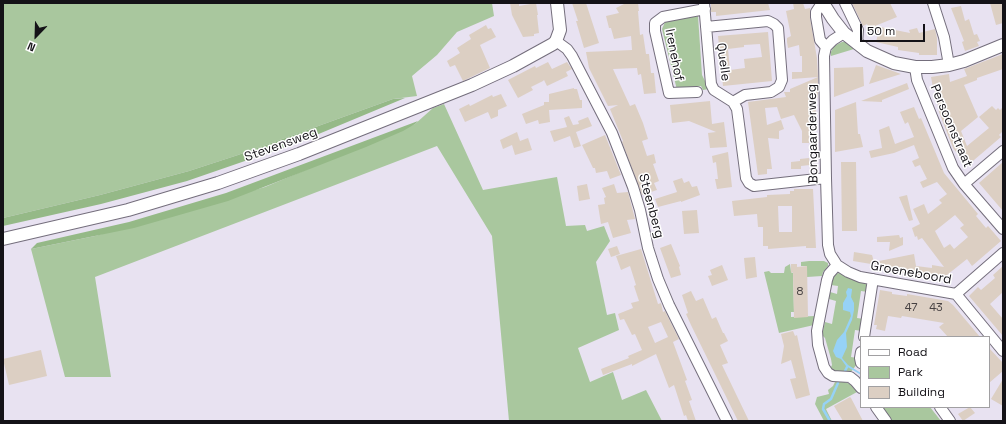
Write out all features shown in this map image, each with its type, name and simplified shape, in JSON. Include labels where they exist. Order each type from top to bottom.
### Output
[{"type":"street","points":[[556,41],[560,30],[557,3]]},
{"type":"street","points":[[844,33],[833,40],[826,47],[820,40],[816,12],[823,3],[844,33],[857,44],[867,51],[894,63],[915,67],[949,65],[1003,45]]},
{"type":"street","points":[[845,3],[858,30],[857,44]]},
{"type":"street","points":[[933,3],[944,37],[949,65]]},
{"type":"street","name":"Quelle","points":[[704,6],[711,84],[714,90],[733,102]]},
{"type":"street","name":"Irenehof","points":[[697,92],[669,93],[655,31],[655,23],[663,17],[704,6]]},
{"type":"street","points":[[706,28],[768,21],[778,28],[782,80],[780,87],[771,92],[745,95],[733,102],[737,108],[746,178],[749,183],[754,186],[826,178]]},
{"type":"street","name":"Stevensweg","points":[[3,239],[128,210],[171,198],[300,154],[472,85],[539,53],[550,47],[556,41]]},
{"type":"street","name":"Steenberg","points":[[556,41],[567,48],[572,56],[612,133],[633,187],[640,210],[648,248],[658,279],[727,421]]},
{"type":"street","name":"Bongaarderweg","points":[[826,47],[824,56],[828,245],[830,254],[838,265]]},
{"type":"street","name":"Persoonstraat","points":[[915,67],[917,80],[948,159],[964,184],[1003,229]]},
{"type":"street","points":[[964,184],[1003,151]]},
{"type":"street","points":[[956,294],[1003,253]]},
{"type":"street","points":[[838,265],[829,274],[827,280],[817,331],[817,341],[826,371],[833,376],[850,377],[860,387]]},
{"type":"street","name":"Groeneboord","points":[[838,265],[848,272],[860,277],[956,294],[1003,351]]},
{"type":"street","points":[[864,336],[873,279]]},
{"type":"street","points":[[877,408],[886,421]]},
{"type":"street","points":[[941,408],[950,421]]},
{"type":"green space","points":[[3,3],[492,3],[494,16],[457,32],[437,55],[412,76],[417,96],[393,99],[238,155],[189,171],[100,195],[3,218]]},
{"type":"green space","points":[[698,16],[702,75],[709,89],[703,90],[701,86],[677,90],[662,29],[665,22]]},
{"type":"green space","points":[[842,42],[846,42],[854,49],[831,56],[834,46]]},
{"type":"green space","points":[[405,98],[297,143],[187,181],[101,204],[3,226],[3,218],[100,195],[189,171],[238,155],[393,99]]},
{"type":"green space","points":[[444,104],[483,190],[557,177],[566,226],[585,225],[587,231],[604,226],[610,241],[596,262],[607,315],[615,313],[619,330],[578,348],[590,382],[613,372],[622,400],[646,390],[662,421],[509,421],[492,236],[437,146],[95,277],[111,377],[65,377],[31,249],[95,236],[265,187],[415,124],[433,108]]},
{"type":"green space","points":[[418,121],[403,131],[366,147],[228,201],[134,228],[31,249],[37,243],[129,222],[226,193]]},
{"type":"green space","points":[[824,261],[828,263],[828,266],[823,272],[822,276],[807,277],[807,266],[801,266],[801,262]]},
{"type":"green space","points":[[790,264],[791,272],[793,273],[794,312],[791,312],[791,317],[815,316],[814,325],[779,333],[764,272],[769,271],[771,273],[784,273],[785,267]]},
{"type":"green space","points":[[839,273],[854,280],[866,283],[868,292],[861,291],[857,318],[864,319],[862,331],[855,330],[851,357],[857,358],[857,364],[851,372],[848,373],[835,372],[830,369],[832,365],[831,359],[825,338],[822,335],[825,322],[832,324],[836,301],[829,299],[830,292],[837,294],[838,286],[831,285],[833,277]]},
{"type":"green space","points":[[842,381],[850,384],[857,392],[826,409],[832,421],[824,421],[815,404],[817,397],[829,394],[828,390],[835,382]]},
{"type":"green space","points":[[881,408],[931,408],[941,421],[890,421]]},
{"type":"water","points":[[848,288],[852,289],[851,297],[854,303],[854,310],[852,320],[846,333],[847,347],[842,358],[848,365],[860,372],[860,374],[846,366],[841,359],[836,357],[833,351],[837,340],[844,332],[851,316],[850,312],[843,310],[843,303],[847,296],[846,292]]},
{"type":"building","points":[[510,3],[519,3],[519,6],[536,3],[539,33],[534,34],[534,36],[523,37],[512,15]]},
{"type":"building","points":[[572,3],[586,3],[599,43],[584,48]]},
{"type":"building","points":[[626,3],[638,3],[640,35],[643,34],[646,54],[649,54],[651,73],[654,73],[656,93],[644,94],[641,74],[638,75],[637,68],[613,69],[630,106],[635,104],[643,123],[648,139],[642,141],[647,156],[654,154],[656,163],[653,164],[659,181],[654,183],[657,190],[642,195],[610,109],[618,105],[608,106],[589,68],[586,52],[632,50],[631,36],[614,39],[606,16],[619,13],[616,8]]},
{"type":"building","points":[[768,3],[770,10],[716,16],[716,12],[711,12],[711,4]]},
{"type":"building","points":[[793,3],[803,3],[805,9],[810,8],[818,77],[792,79],[792,72],[802,72],[802,56],[800,56],[799,45],[788,48],[787,42],[787,38],[791,36],[786,11],[794,9]]},
{"type":"building","points":[[852,3],[890,3],[897,17],[875,26],[910,33],[909,30],[917,28],[919,33],[935,29],[937,38],[937,55],[919,55],[919,53],[898,50],[898,47],[876,42],[878,34],[871,33],[867,24],[863,26]]},
{"type":"building","points":[[990,3],[1002,3],[1003,23],[996,25]]},
{"type":"building","points":[[961,6],[965,21],[969,19],[974,35],[977,34],[980,41],[977,42],[979,46],[965,51],[962,42],[964,41],[951,8]]},
{"type":"building","points":[[486,25],[488,29],[491,28],[496,37],[480,45],[490,68],[463,81],[455,65],[450,67],[447,61],[460,53],[457,48],[471,39],[469,35]]},
{"type":"building","points":[[768,32],[772,81],[723,86],[718,36]],"holes":[[[760,44],[762,57],[744,59],[745,68],[730,70],[728,49],[744,47],[744,45]]]},
{"type":"building","points":[[1003,54],[1003,69],[977,78],[977,80],[964,85],[978,117],[961,131],[967,146],[989,128],[979,117],[992,106],[996,110],[998,108],[1000,110],[1003,107],[1003,131],[999,135],[1001,137],[967,166],[953,148],[939,112],[935,88],[933,88],[931,77],[949,74],[950,82],[967,76],[964,69]]},
{"type":"building","points":[[548,62],[552,69],[567,62],[572,69],[566,72],[568,76],[547,86],[544,80],[531,87],[533,90],[518,98],[508,80],[535,66],[536,68]]},
{"type":"building","points":[[876,65],[890,70],[901,74],[869,84]]},
{"type":"building","points":[[863,67],[864,86],[834,97],[834,68]]},
{"type":"building","points":[[818,77],[818,98],[815,98],[816,117],[812,117],[813,135],[809,135],[809,143],[802,143],[802,131],[794,115],[781,119],[777,107],[765,108],[767,125],[781,120],[784,129],[779,131],[779,139],[768,138],[772,169],[767,169],[767,174],[758,175],[748,102],[786,97],[784,92],[790,92],[790,89]]},
{"type":"building","points":[[907,83],[909,89],[882,100],[882,102],[861,101]]},
{"type":"building","points":[[574,88],[577,89],[580,100],[582,100],[582,108],[549,110],[550,122],[539,124],[538,120],[526,124],[522,114],[544,105],[544,102],[549,102],[549,94]]},
{"type":"building","points":[[501,94],[507,106],[498,110],[498,116],[491,119],[488,112],[465,122],[459,109],[469,104],[470,106],[492,95],[493,97]]},
{"type":"building","points":[[710,101],[712,124],[724,122],[727,147],[710,148],[708,133],[716,132],[689,121],[672,123],[670,105]]},
{"type":"building","points":[[856,102],[858,134],[860,134],[863,147],[835,152],[835,110]]},
{"type":"building","points":[[914,107],[919,119],[921,118],[944,173],[978,214],[976,216],[986,228],[988,226],[1001,241],[972,266],[967,259],[942,279],[940,276],[931,275],[931,277],[883,270],[883,266],[853,261],[854,252],[872,255],[874,262],[914,254],[916,266],[932,268],[932,265],[944,267],[922,238],[918,240],[917,236],[915,237],[912,228],[920,224],[913,209],[924,204],[928,214],[942,203],[939,200],[947,194],[937,182],[923,188],[920,182],[927,179],[920,165],[915,167],[912,161],[919,158],[914,145],[894,153],[871,158],[869,151],[882,148],[879,130],[889,126],[895,144],[914,137],[908,122],[905,124],[900,112]],"holes":[[[955,215],[964,225],[960,228],[968,237],[954,249],[950,244],[944,248],[935,231]]]},
{"type":"building","points":[[569,116],[573,125],[579,124],[578,121],[588,117],[592,126],[576,132],[581,146],[574,148],[570,136],[554,142],[550,131],[567,127],[564,118]]},
{"type":"building","points":[[517,132],[520,141],[528,138],[532,150],[515,155],[512,145],[503,149],[500,140]]},
{"type":"building","points":[[605,135],[621,175],[610,179],[607,171],[596,173],[595,168],[593,168],[582,145]]},
{"type":"building","points":[[728,152],[732,187],[717,189],[715,179],[718,179],[716,162],[713,163],[712,156]]},
{"type":"building","points":[[809,158],[810,165],[801,166],[801,169],[791,169],[791,162]]},
{"type":"building","points":[[841,162],[856,162],[857,231],[842,231]]},
{"type":"building","points":[[1003,162],[1003,211],[979,183]]},
{"type":"building","points":[[682,178],[684,183],[689,181],[692,187],[697,186],[700,195],[681,202],[658,207],[655,199],[677,192],[673,181]]},
{"type":"building","points":[[587,184],[590,199],[579,201],[577,186]]},
{"type":"building","points":[[614,184],[617,193],[628,192],[635,219],[627,220],[631,233],[613,238],[608,222],[601,224],[598,205],[605,204],[604,198],[606,197],[602,188]]},
{"type":"building","points":[[794,189],[813,189],[816,248],[806,248],[806,246],[768,249],[768,246],[763,246],[763,227],[758,227],[757,214],[734,216],[732,201],[767,197],[767,195],[790,194],[790,191],[794,191]],"holes":[[[778,206],[792,206],[792,232],[779,232]]]},
{"type":"building","points":[[907,195],[913,220],[909,221],[899,197]]},
{"type":"building","points":[[697,210],[699,233],[684,234],[682,211]]},
{"type":"building","points":[[899,235],[900,238],[903,237],[903,245],[889,251],[890,242],[877,242],[877,237]]},
{"type":"building","points":[[671,244],[680,266],[681,275],[671,278],[660,248]]},
{"type":"building","points":[[617,246],[620,254],[611,257],[608,249]]},
{"type":"building","points":[[641,249],[658,304],[661,303],[663,312],[665,311],[679,339],[673,342],[687,380],[685,381],[692,400],[689,401],[696,421],[688,421],[686,415],[684,416],[674,385],[669,388],[656,354],[632,366],[632,364],[603,375],[601,369],[629,358],[628,356],[642,350],[635,334],[632,335],[624,319],[620,320],[618,314],[633,308],[631,303],[639,301],[630,266],[621,270],[616,256]],"holes":[[[661,322],[668,337],[655,343],[648,327]]]},
{"type":"building","points":[[755,257],[757,277],[746,279],[744,258]]},
{"type":"building","points":[[791,264],[797,264],[797,267],[807,266],[808,317],[794,318],[793,272],[791,273]]},
{"type":"building","points":[[722,265],[728,280],[712,286],[708,276],[712,275],[710,270]]},
{"type":"building","points":[[1003,266],[1003,292],[990,304],[1003,319],[1003,336],[969,296],[978,287],[981,290],[995,278],[993,275]]},
{"type":"building","points":[[880,290],[892,292],[892,294],[907,296],[907,294],[948,301],[979,336],[947,336],[939,327],[944,323],[902,316],[901,318],[888,316],[885,331],[876,329],[877,325],[874,325]]},
{"type":"building","points":[[691,291],[696,301],[703,298],[712,319],[716,317],[728,341],[720,345],[728,363],[722,365],[749,421],[738,421],[686,314],[688,313],[682,295]]},
{"type":"building","points":[[793,331],[795,336],[797,335],[810,395],[796,399],[790,379],[796,378],[791,360],[781,364],[784,346],[781,334]]},
{"type":"building","points":[[990,349],[1003,363],[1003,371],[990,382]]},
{"type":"building","points":[[41,350],[47,376],[9,385],[3,359]]},
{"type":"building","points":[[1003,379],[1003,406],[991,399]]},
{"type":"building","points":[[850,397],[863,421],[843,421],[834,406]]},
{"type":"building","points":[[968,408],[971,408],[975,413],[963,421],[958,414]]},
{"type":"waterway","points":[[845,371],[847,367]]},
{"type":"waterway","points":[[830,421],[823,409],[824,404],[831,399],[838,383]]}]
